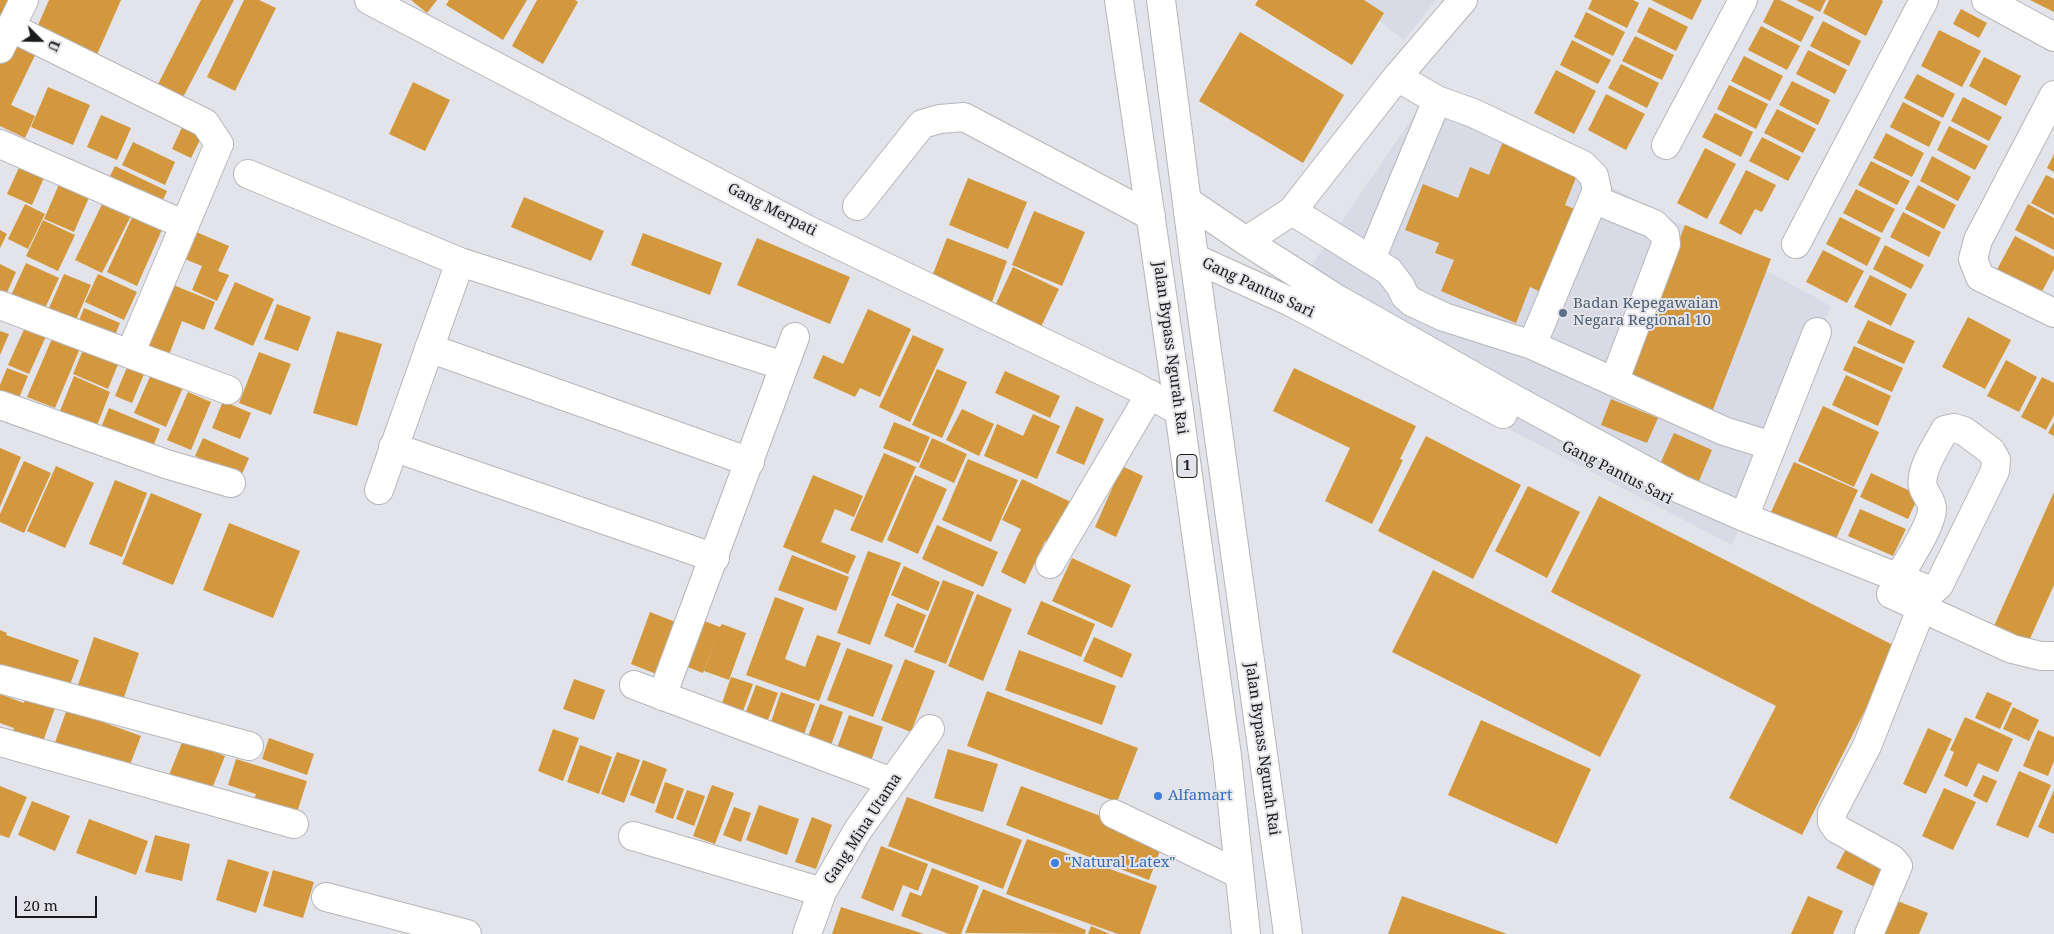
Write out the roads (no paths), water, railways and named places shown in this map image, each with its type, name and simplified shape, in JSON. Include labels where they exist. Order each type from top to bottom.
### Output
[{"type":"main road","points":[[24,0],[5,38],[206,123],[219,144],[130,354]]},
{"type":"main road","name":"Gang Merpati","points":[[369,0],[808,230],[1150,394],[1179,411]]},
{"type":"main road","name":"Jalan Bypass Ngurah Rai","points":[[1119,0],[1227,756],[1246,934]]},
{"type":"main road","name":"Jalan Bypass Ngurah Rai","points":[[1161,0],[1194,258],[1288,934]]},
{"type":"main road","points":[[1246,241],[1292,211],[1397,77],[1463,0]]},
{"type":"main road","points":[[1666,145],[1743,0]]},
{"type":"main road","points":[[1796,244],[1924,0]]},
{"type":"main road","points":[[1986,0],[2054,37]]},
{"type":"main road","points":[[1397,77],[1437,100],[1473,113],[1584,165],[1594,176],[1597,190],[1594,199],[1532,345]]},
{"type":"main road","points":[[2054,95],[1978,240],[1974,259],[1980,277],[2054,314]]},
{"type":"main road","points":[[1371,259],[1437,100]]},
{"type":"main road","points":[[857,206],[922,124],[940,119],[964,117],[1151,216]]},
{"type":"main road","points":[[0,144],[185,225]]},
{"type":"main road","points":[[248,174],[460,262],[784,366]]},
{"type":"main road","points":[[1594,199],[1654,224],[1665,235],[1666,244],[1614,382]]},
{"type":"main road","points":[[1187,201],[1338,299],[1514,399],[1680,489],[1744,517],[1932,591],[1939,585],[1995,471],[1996,460],[1991,451],[1964,431],[1954,428],[1945,430],[1931,454],[1924,475],[1923,485],[1933,506],[1930,520],[1899,577]]},
{"type":"main road","points":[[1292,211],[1389,271],[1405,296],[1412,302],[1444,317],[1532,345],[1724,431],[1772,446]]},
{"type":"main road","name":"Gang Pantus Sari","points":[[1194,258],[1290,302],[1640,488],[1922,607],[2012,649],[2040,656],[2054,656]]},
{"type":"main road","points":[[379,490],[460,262]]},
{"type":"main road","points":[[0,304],[228,390]]},
{"type":"main road","points":[[1744,517],[1816,332]]},
{"type":"main road","points":[[662,696],[715,558],[795,337]]},
{"type":"main road","points":[[429,348],[750,462]]},
{"type":"main road","points":[[1050,564],[1150,394]]},
{"type":"main road","points":[[0,405],[166,464],[231,483]]},
{"type":"main road","points":[[394,447],[715,558]]},
{"type":"main road","points":[[1869,934],[1898,866],[1892,859],[1837,829],[1832,822],[1832,813],[1867,746],[1922,607]]},
{"type":"main road","points":[[0,679],[249,746]]},
{"type":"main road","points":[[634,686],[892,782]]},
{"type":"main road","name":"Gang Mina Utama","points":[[807,934],[822,892],[858,830],[930,729]]},
{"type":"main road","points":[[0,742],[294,824]]},
{"type":"main road","points":[[1227,756],[1262,749]]},
{"type":"main road","points":[[1114,814],[1239,874]]},
{"type":"main road","points":[[633,836],[822,892]]},
{"type":"main road","points":[[326,896],[467,934]]},
{"type":"place","name":"Badan Kepegawaian Negara Regional 10","points":[[1563,313]]},
{"type":"place","name":"Alfamart","points":[[1158,796]]},
{"type":"place","name":"\"Natural Latex\"","points":[[1055,863]]}]
